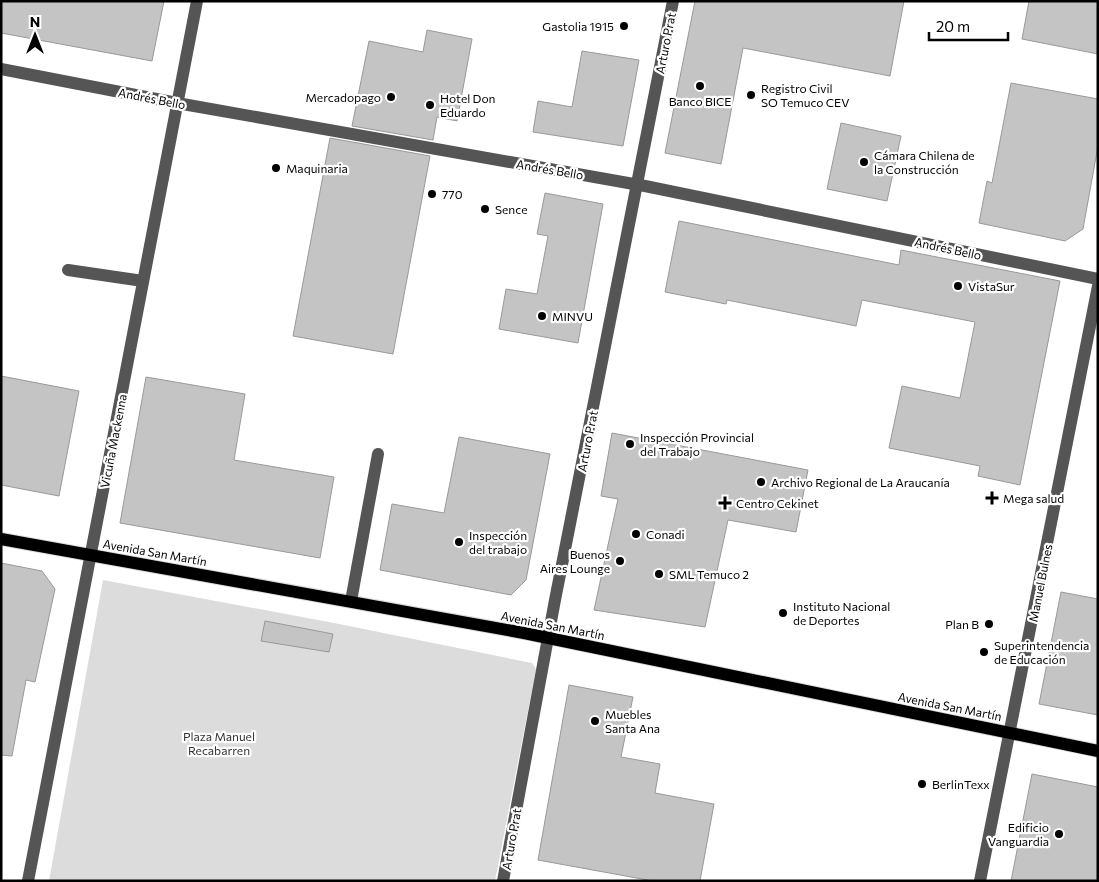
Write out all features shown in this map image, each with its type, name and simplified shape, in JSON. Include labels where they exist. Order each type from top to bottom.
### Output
[{"type":"main road","name":"Avenida San Martín","points":[[1,539],[548,638],[1098,751]]},
{"type":"street","name":"Vicuña Mackenna","points":[[28,881],[197,1]]},
{"type":"street","name":"Arturo Prat","points":[[503,881],[548,638],[674,1]]},
{"type":"street","name":"Andrés Bello","points":[[1,69],[177,103],[638,185],[1098,279]]},
{"type":"street","points":[[68,270],[143,281]]},
{"type":"street","name":"Manuel Bulnes","points":[[980,881],[1098,286]]},
{"type":"street","points":[[351,601],[378,454]]},
{"type":"green space","name":"Plaza Manuel Recabarren","points":[[103,580],[334,623],[532,663],[536,669],[495,881],[49,881]]},
{"type":"building","points":[[1,1],[164,1],[152,61],[1,33]]},
{"type":"building","points":[[695,1],[904,1],[890,76],[743,48],[721,164],[665,153]]},
{"type":"building","points":[[1029,1],[1098,1],[1098,54],[1022,39]]},
{"type":"building","points":[[427,30],[472,39],[457,121],[437,117],[433,140],[352,126],[369,41],[423,52]]},
{"type":"building","points":[[582,51],[639,60],[623,146],[533,132],[538,101],[572,107]]},
{"type":"building","points":[[1011,83],[1098,99],[1098,146],[1083,229],[1065,241],[979,223],[987,181],[992,183]]},
{"type":"building","name":"Cámara Chilena de la Construcción","points":[[841,123],[901,136],[887,201],[827,189]]},
{"type":"building","points":[[330,138],[430,156],[393,354],[293,336]]},
{"type":"building","points":[[545,193],[603,204],[578,343],[499,329],[506,289],[537,294],[548,236],[537,234]]},
{"type":"building","points":[[679,221],[899,265],[901,250],[1060,281],[1020,485],[978,476],[980,466],[889,448],[902,386],[960,398],[975,322],[862,300],[856,326],[727,300],[726,304],[665,292]]},
{"type":"building","points":[[1,376],[79,391],[59,496],[1,485]]},
{"type":"building","points":[[146,377],[245,394],[234,460],[334,477],[320,558],[120,523]]},
{"type":"building","points":[[612,433],[808,470],[796,532],[728,520],[705,627],[594,610],[618,499],[601,496]]},
{"type":"building","name":"Inspección del trabajo","points":[[459,437],[550,454],[526,580],[511,595],[380,570],[392,504],[444,513]]},
{"type":"building","points":[[1,563],[42,571],[55,589],[35,682],[26,680],[12,756],[1,755]]},
{"type":"building","points":[[1061,592],[1098,599],[1098,715],[1039,704]]},
{"type":"building","points":[[265,621],[333,634],[329,652],[261,641]]},
{"type":"building","points":[[569,685],[633,697],[621,757],[660,764],[655,793],[714,804],[700,881],[653,881],[538,860]]},
{"type":"building","name":"Edificio Vanguardia","points":[[1032,774],[1098,787],[1098,881],[1011,881]]},
{"type":"place","name":"Gastolia 1915","points":[[624,26]]},
{"type":"place","name":"Banco BICE","points":[[700,86]]},
{"type":"place","name":"Registro Civil SO Temuco CEV","points":[[751,95]]},
{"type":"place","name":"Mercadopago","points":[[391,97]]},
{"type":"place","name":"Hotel Don Eduardo","points":[[430,105]]},
{"type":"place","name":"Cámara Chilena de la Construcción","points":[[864,162]]},
{"type":"place","name":"Maquinaria","points":[[276,168]]},
{"type":"place","name":"770","points":[[432,194]]},
{"type":"place","name":"Sence","points":[[485,209]]},
{"type":"place","name":"VistaSur","points":[[958,286]]},
{"type":"place","name":"MINVU","points":[[542,316]]},
{"type":"place","name":"Inspección Provincial del Trabajo","points":[[630,444]]},
{"type":"place","name":"Archivo Regional de La Araucanía","points":[[761,482]]},
{"type":"place","name":"Mega salud","points":[[992,498]]},
{"type":"place","name":"Centro Cekinet","points":[[725,503]]},
{"type":"place","name":"Conadi","points":[[636,534]]},
{"type":"place","name":"Inspección del trabajo","points":[[459,542]]},
{"type":"place","name":"Buenos Aires Lounge","points":[[620,561]]},
{"type":"place","name":"SML Temuco 2","points":[[659,574]]},
{"type":"place","name":"Instituto Nacional de Deportes","points":[[783,613]]},
{"type":"place","name":"Plan B","points":[[989,624]]},
{"type":"place","name":"Superintendencia de Educación","points":[[984,652]]},
{"type":"place","name":"Muebles Santa Ana","points":[[595,721]]},
{"type":"place","name":"BerlinTexx","points":[[922,784]]},
{"type":"place","name":"Edificio Vanguardia","points":[[1059,834]]}]
